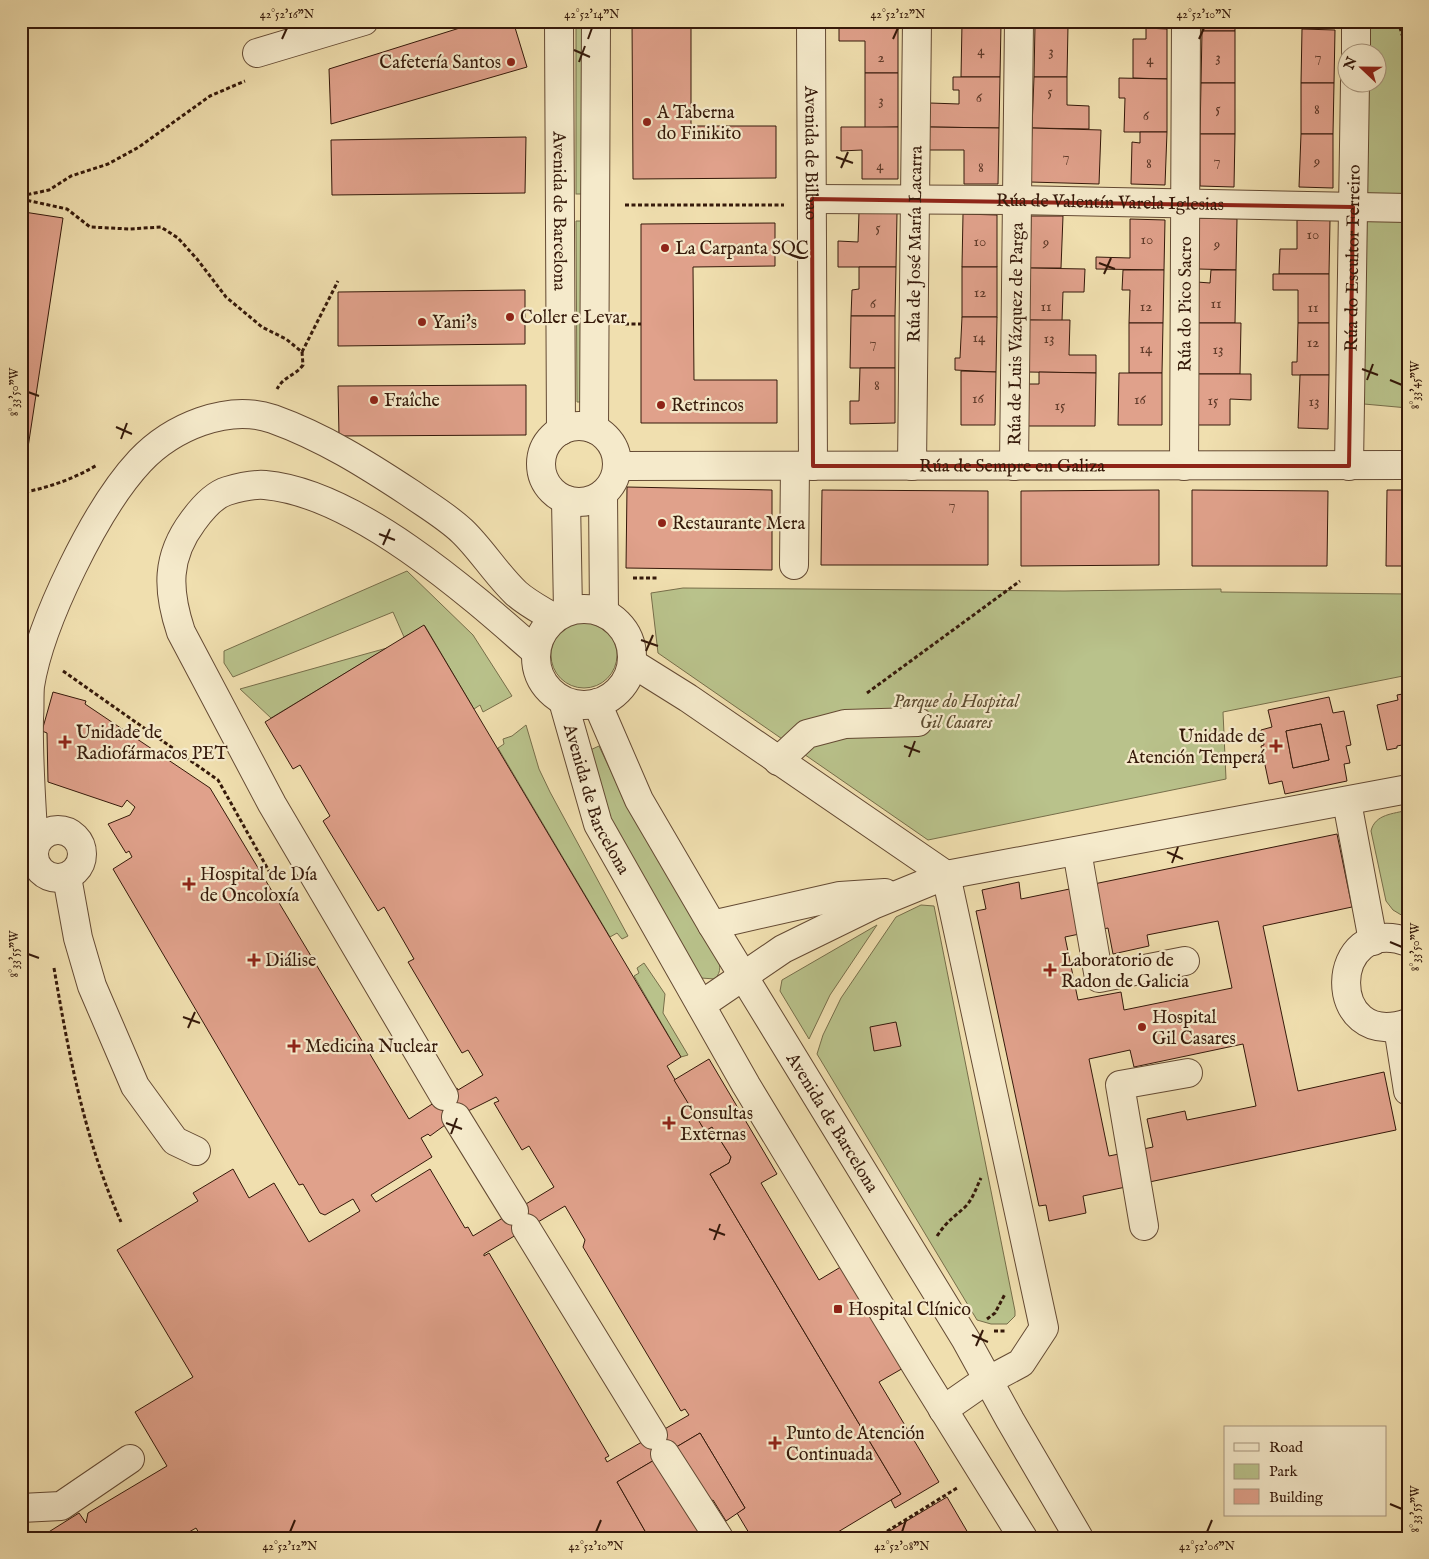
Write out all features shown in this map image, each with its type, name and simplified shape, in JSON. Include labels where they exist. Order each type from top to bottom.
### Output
[{"type":"street","points":[[257,53],[293,32],[364,21]]},
{"type":"street","name":"Avenida de Barcelona","points":[[559,21],[561,431]]},
{"type":"street","name":"Avenida de Barcelona","points":[[594,429],[596,21]]},
{"type":"street","name":"Avenida de Bilbao","points":[[794,565],[804,466],[799,202],[811,21]]},
{"type":"street","name":"Rúa de José María Lacarra","points":[[912,466],[917,21]]},
{"type":"street","name":"Rúa de Luis Vázquez de Parga","points":[[1014,466],[1019,21]]},
{"type":"street","name":"Rúa do Pico Sacro","points":[[1184,466],[1186,21]]},
{"type":"street","points":[[1356,21],[1356,42]]},
{"type":"street","name":"Rúa do Escultor Ferreiro","points":[[1349,466],[1355,92]]},
{"type":"street","name":"Rúa de Valentín Varela Iglesias","points":[[799,202],[1016,200],[1408,208]]},
{"type":"street","points":[[31,789],[49,812],[79,842],[82,858],[80,866],[67,877],[51,877],[43,873],[37,867],[34,851],[31,789],[29,746],[30,687],[38,654],[59,597],[113,497],[140,462],[160,443],[183,428],[206,420],[230,416],[270,418],[358,458],[431,507],[461,530],[516,593],[561,615]]},
{"type":"street","points":[[583,426],[594,429],[609,440],[617,457],[615,477],[603,494],[585,502],[566,500],[555,494],[542,473],[541,461],[544,449],[551,439],[561,431],[583,426]]},
{"type":"street","name":"Rúa de Sempre en Galiza","points":[[617,466],[1408,465]]},
{"type":"street","points":[[536,652],[407,547],[364,521],[307,494],[263,485],[225,492],[203,508],[181,538],[172,564],[171,590],[175,612],[182,632],[272,804],[450,1107],[719,1538]]},
{"type":"street","points":[[603,494],[604,613]]},
{"type":"street","points":[[561,615],[566,500]]},
{"type":"street","points":[[431,507],[454,540],[459,553],[458,566],[450,581]]},
{"type":"street","points":[[593,609],[604,613],[618,621],[627,634],[632,648],[632,663],[628,676],[621,688],[610,698],[598,703],[574,704],[563,701],[551,693],[542,681],[537,667],[536,652],[542,634],[561,615],[593,609]]},
{"type":"street","points":[[632,663],[688,698],[946,875],[1044,1328],[1021,1363],[989,1380],[943,1410]]},
{"type":"street","name":"Avenida de Barcelona","points":[[563,701],[598,824],[746,1086],[1023,1538]]},
{"type":"street","name":"Avenida de Barcelona","points":[[598,703],[639,800],[712,925],[989,1380],[1010,1420],[1080,1538]]},
{"type":"street","points":[[778,761],[807,734],[845,724],[918,722]]},
{"type":"street","points":[[701,1005],[783,949],[904,892],[946,875],[1347,802],[1408,789]]},
{"type":"street","points":[[1347,802],[1373,941]]},
{"type":"street","points":[[34,851],[36,844],[46,832],[61,830],[69,832]]},
{"type":"street","points":[[1077,851],[1099,978],[1185,961]]},
{"type":"street","points":[[67,877],[78,938],[92,986],[135,1086],[175,1141],[196,1151]]},
{"type":"street","points":[[712,925],[840,896],[904,892]]},
{"type":"street","points":[[1408,942],[1386,938],[1373,941],[1361,948],[1352,957],[1347,969],[1345,982],[1346,995],[1352,1007],[1361,1017],[1384,1027],[1403,1025],[1408,1091]]},
{"type":"street","points":[[1144,1226],[1120,1085],[1188,1073]]},
{"type":"street","points":[[21,1508],[61,1506],[130,1459]]},
{"type":"path","points":[[1398,21],[1408,54]]},
{"type":"path","points":[[21,198],[49,190],[71,176],[108,164],[139,147],[210,96],[246,80],[257,53]]},
{"type":"path","points":[[21,198],[67,209],[90,227],[130,229],[160,227],[178,238],[240,310],[262,327],[286,339],[302,352]]},
{"type":"path","points":[[615,205],[799,202]]},
{"type":"path","points":[[270,418],[274,397],[283,379],[298,372],[303,365],[302,352],[338,281]]},
{"type":"path","points":[[616,324],[641,324]]},
{"type":"path","points":[[639,578],[657,578]]},
{"type":"path","points":[[867,692],[1020,581]]},
{"type":"path","points":[[38,654],[218,780],[274,880],[307,862]]},
{"type":"path","points":[[52,961],[80,1105],[104,1184],[121,1222]]},
{"type":"path","points":[[933,1241],[948,1220],[965,1206],[974,1195],[983,1172]]},
{"type":"path","points":[[984,1321],[995,1313],[1009,1287]]},
{"type":"path","points":[[989,1332],[1016,1330]]},
{"type":"path","points":[[876,1538],[958,1488]]},
{"type":"highlighted area","points":[[812,199],[1353,207],[1349,466],[813,466]]},
{"type":"green space","points":[[576,21],[582,21],[582,194],[576,194]]},
{"type":"green space","points":[[1369,21],[1408,21],[1408,408],[1364,404],[1368,92],[1386,92],[1386,42],[1369,42]]},
{"type":"green space","points":[[576,221],[583,221],[584,402],[577,402]]},
{"type":"green space","points":[[407,571],[473,635],[512,696],[483,712],[480,705],[474,709],[425,626],[404,637],[393,612],[233,677],[224,663],[224,651]]},
{"type":"green space","name":"Parque do Hospital Gil Casares","points":[[683,588],[1064,591],[1221,589],[1221,592],[1408,594],[1408,675],[1223,712],[1226,779],[928,840],[658,653],[651,593]]},
{"type":"green space","points":[[578,622],[590,622],[602,627],[612,637],[617,649],[615,668],[602,683],[590,688],[578,688],[566,683],[556,673],[551,661],[551,649],[556,637],[566,627]]},
{"type":"green space","points":[[387,648],[271,718],[240,689]]},
{"type":"green space","points":[[526,725],[539,769],[550,792],[628,936],[622,939],[617,933],[610,937],[498,748],[504,744],[503,739],[512,736]]},
{"type":"green space","points":[[599,746],[630,812],[717,955],[720,968],[715,979],[701,978],[617,837],[588,751]]},
{"type":"green space","points":[[1408,810],[1408,919],[1393,910],[1386,901],[1371,831],[1376,821],[1381,818]]},
{"type":"green space","points":[[921,905],[934,906],[1015,1311],[1015,1316],[1007,1324],[991,1324],[977,1320],[817,1054],[823,1035],[841,998],[896,917]]},
{"type":"green space","points":[[877,925],[830,995],[809,1039],[780,991],[782,980]]},
{"type":"green space","points":[[644,963],[665,994],[663,1013],[688,1055],[681,1057],[634,976],[639,973],[637,968]]},
{"type":"building","points":[[482,21],[513,21],[527,67],[331,124],[329,69]]},
{"type":"building","points":[[632,21],[776,21],[776,25],[691,26],[691,126],[776,126],[776,178],[633,179]]},
{"type":"building","points":[[839,21],[898,21],[898,24],[839,24]]},
{"type":"building","points":[[945,21],[1001,21],[1001,24],[945,23]]},
{"type":"building","points":[[1035,21],[1068,21],[1068,26],[1035,25]]},
{"type":"building","points":[[1133,21],[1167,21],[1167,29],[1133,28]]},
{"type":"building","points":[[1202,21],[1258,21],[1258,28],[1235,28],[1235,31],[1202,31]]},
{"type":"building","points":[[962,23],[1001,24],[1000,77],[961,77]]},
{"type":"building","points":[[839,24],[898,24],[898,73],[865,73],[865,41],[839,41]]},
{"type":"building","points":[[1035,25],[1068,26],[1067,77],[1034,77]]},
{"type":"building","points":[[1146,28],[1167,29],[1167,79],[1133,78],[1133,39],[1146,39]]},
{"type":"building","points":[[1302,29],[1335,30],[1334,83],[1301,83]]},
{"type":"building","points":[[1202,31],[1235,31],[1235,83],[1201,83]]},
{"type":"building","points":[[865,73],[898,73],[898,127],[865,128]]},
{"type":"building","points":[[953,77],[1000,77],[999,128],[929,127],[930,103],[959,104],[959,90],[953,90]]},
{"type":"building","points":[[1034,77],[1067,77],[1067,105],[1089,106],[1089,129],[1032,128]]},
{"type":"building","points":[[1119,78],[1167,79],[1167,132],[1124,132],[1125,98],[1119,98]]},
{"type":"building","points":[[1201,83],[1235,83],[1235,134],[1200,134]]},
{"type":"building","points":[[1301,83],[1334,83],[1333,134],[1301,134]]},
{"type":"building","points":[[841,127],[898,127],[898,179],[862,179],[862,150],[841,151]]},
{"type":"building","points":[[929,127],[999,128],[998,184],[964,184],[964,150],[929,150]]},
{"type":"building","points":[[1032,128],[1101,130],[1099,184],[1030,182]]},
{"type":"building","points":[[1140,132],[1167,132],[1165,185],[1131,184],[1132,142],[1140,143]]},
{"type":"building","points":[[1200,134],[1235,134],[1234,187],[1200,186]]},
{"type":"building","points":[[1301,134],[1333,134],[1333,188],[1299,187]]},
{"type":"building","points":[[526,137],[525,193],[332,195],[331,140]]},
{"type":"building","points":[[24,212],[63,218],[25,467],[21,466],[21,232]]},
{"type":"building","points":[[859,212],[897,213],[896,267],[838,267],[838,241],[858,242]]},
{"type":"building","points":[[963,214],[997,215],[997,267],[962,267]]},
{"type":"building","points":[[1031,216],[1063,216],[1061,268],[1030,268]]},
{"type":"building","points":[[1199,218],[1237,219],[1236,270],[1198,269]]},
{"type":"building","points":[[1130,219],[1165,220],[1164,270],[1096,269],[1096,257],[1130,258]]},
{"type":"building","points":[[1297,220],[1330,220],[1329,274],[1279,274],[1280,249],[1297,249]]},
{"type":"building","points":[[775,223],[775,266],[693,267],[694,380],[777,380],[777,423],[641,423],[641,224]]},
{"type":"building","points":[[859,267],[896,267],[895,316],[851,316],[852,290],[859,289]]},
{"type":"building","points":[[962,267],[997,267],[997,317],[962,317]]},
{"type":"building","points":[[1030,268],[1085,269],[1084,292],[1063,292],[1062,321],[1029,320]]},
{"type":"building","points":[[1123,270],[1164,270],[1163,323],[1129,323],[1130,290],[1122,290]]},
{"type":"building","points":[[1211,270],[1236,270],[1235,323],[1196,323],[1197,282],[1210,283]]},
{"type":"building","points":[[1273,274],[1329,274],[1329,323],[1298,323],[1298,290],[1273,290]]},
{"type":"building","points":[[525,290],[525,344],[338,346],[338,292]]},
{"type":"building","points":[[851,316],[895,316],[895,368],[850,368]]},
{"type":"building","points":[[962,317],[997,317],[996,372],[955,370],[955,358],[960,358]]},
{"type":"building","points":[[1029,320],[1070,320],[1069,355],[1096,355],[1096,373],[1028,372]]},
{"type":"building","points":[[1129,323],[1163,323],[1162,373],[1129,373]]},
{"type":"building","points":[[1196,323],[1241,323],[1240,374],[1195,374]]},
{"type":"building","points":[[1298,323],[1329,323],[1329,375],[1292,375],[1292,362],[1297,362]]},
{"type":"building","points":[[860,368],[895,368],[895,423],[850,424],[850,401],[859,401]]},
{"type":"building","points":[[961,371],[996,372],[995,425],[961,425]]},
{"type":"building","points":[[1039,372],[1096,373],[1095,426],[1025,426],[1026,384],[1039,384]]},
{"type":"building","points":[[1119,373],[1162,373],[1162,425],[1118,425]]},
{"type":"building","points":[[1195,374],[1251,374],[1251,400],[1230,399],[1230,425],[1195,425]]},
{"type":"building","points":[[1300,375],[1329,375],[1328,429],[1298,428]]},
{"type":"building","points":[[526,385],[526,435],[339,436],[338,386]]},
{"type":"building","points":[[627,487],[772,490],[772,570],[626,568]]},
{"type":"building","points":[[822,490],[988,491],[988,565],[821,565]]},
{"type":"building","points":[[1159,490],[1159,565],[1021,566],[1021,491]]},
{"type":"building","points":[[1192,490],[1328,491],[1327,566],[1192,566]]},
{"type":"building","points":[[1387,490],[1408,490],[1408,566],[1386,566]]},
{"type":"building","points":[[424,625],[681,1057],[667,1066],[705,1131],[712,1127],[731,1157],[729,1163],[710,1174],[901,1494],[828,1538],[752,1538],[737,1513],[745,1508],[700,1433],[617,1482],[649,1538],[202,1538],[196,1528],[182,1536],[175,1533],[168,1538],[39,1538],[79,1513],[86,1523],[88,1513],[167,1466],[135,1412],[193,1377],[117,1250],[198,1201],[193,1193],[233,1169],[249,1198],[274,1183],[309,1242],[360,1211],[353,1199],[325,1215],[320,1213],[303,1184],[299,1185],[113,869],[132,857],[129,851],[126,853],[108,824],[130,815],[135,807],[127,800],[122,807],[48,782],[47,733],[42,731],[53,692],[86,701],[85,704],[210,788],[409,1119],[457,1088],[458,1090],[483,1075],[468,1050],[462,1053],[408,962],[414,959],[384,907],[378,911],[323,821],[330,816],[300,765],[293,769],[265,722]],"holes":[[[496,1097],[499,1101],[494,1103],[522,1150],[529,1146],[554,1187],[473,1236],[468,1227],[465,1228],[430,1169],[376,1202],[371,1195],[432,1157],[421,1138],[428,1134],[430,1136],[456,1117]],[[565,1206],[585,1240],[583,1247],[681,1411],[685,1409],[689,1415],[607,1462],[605,1458],[609,1456],[489,1253],[484,1256],[484,1254]]]},
{"type":"building","points":[[1408,693],[1408,745],[1397,746],[1397,748],[1387,750],[1377,705],[1398,700],[1397,695]]},
{"type":"building","name":"Unidade de Atención Temperá","points":[[1329,697],[1333,713],[1344,711],[1351,745],[1346,746],[1350,763],[1344,764],[1347,781],[1285,794],[1282,781],[1269,784],[1261,746],[1264,745],[1261,730],[1272,727],[1268,710]],"holes":[[[1321,724],[1329,760],[1293,768],[1286,731]]]},
{"type":"building","points":[[1321,724],[1329,760],[1293,768],[1286,731]]},
{"type":"building","name":"Hospital Gil Casares","points":[[1337,834],[1352,907],[1263,926],[1298,1091],[1384,1072],[1396,1130],[1083,1196],[1086,1213],[1049,1221],[1046,1205],[1039,1206],[976,911],[986,909],[982,890],[1019,882],[1021,899]],"holes":[[[1218,921],[1232,988],[1124,1010],[1121,992],[1078,1000],[1065,937],[1108,928],[1113,954],[1149,946],[1147,935]],[[1243,1044],[1256,1106],[1187,1120],[1185,1111],[1147,1119],[1153,1147],[1109,1156],[1089,1059],[1130,1050],[1134,1067]]]},
{"type":"building","points":[[896,1022],[901,1046],[874,1051],[870,1027]]},
{"type":"building","points":[[709,1059],[777,1174],[761,1183],[819,1280],[844,1265],[905,1367],[879,1382],[939,1482],[895,1508],[891,1500],[901,1494],[710,1174],[729,1163],[731,1157],[712,1127],[705,1131],[674,1080]]},
{"type":"building","points":[[700,1433],[745,1508],[726,1521],[713,1500],[690,1514],[704,1538],[649,1538],[617,1482]]},
{"type":"building","points":[[947,1497],[971,1538],[878,1538]]},
{"type":"place","name":"Cafetería Santos","points":[[511,62]]},
{"type":"place","name":"A Taberna do Finikito","points":[[647,122]]},
{"type":"place","name":"La Carpanta SQC","points":[[665,248]]},
{"type":"place","name":"Coller e Levar","points":[[510,317]]},
{"type":"place","name":"Yani's","points":[[422,322]]},
{"type":"place","name":"Fraîche","points":[[374,400]]},
{"type":"place","name":"Retrincos","points":[[661,405]]},
{"type":"place","name":"Restaurante Mera","points":[[662,523]]},
{"type":"place","name":"Unidade de Radiofármacos PET","points":[[65,742]]},
{"type":"place","name":"Unidade de Atención Temperá","points":[[1276,746]]},
{"type":"place","name":"Hospital de Día de Oncoloxía","points":[[189,884]]},
{"type":"place","name":"Diálise","points":[[254,960]]},
{"type":"place","name":"Laboratorio de Radon de Galicia","points":[[1050,970]]},
{"type":"place","name":"Hospital Gil Casares","points":[[1142,1027]]},
{"type":"place","name":"Medicina Nuclear","points":[[294,1046]]},
{"type":"place","name":"Consultas Externas","points":[[669,1123]]},
{"type":"place","name":"Hospital Clínico","points":[[838,1309]]},
{"type":"place","name":"Punto de Atención Continuada","points":[[775,1443]]}]
